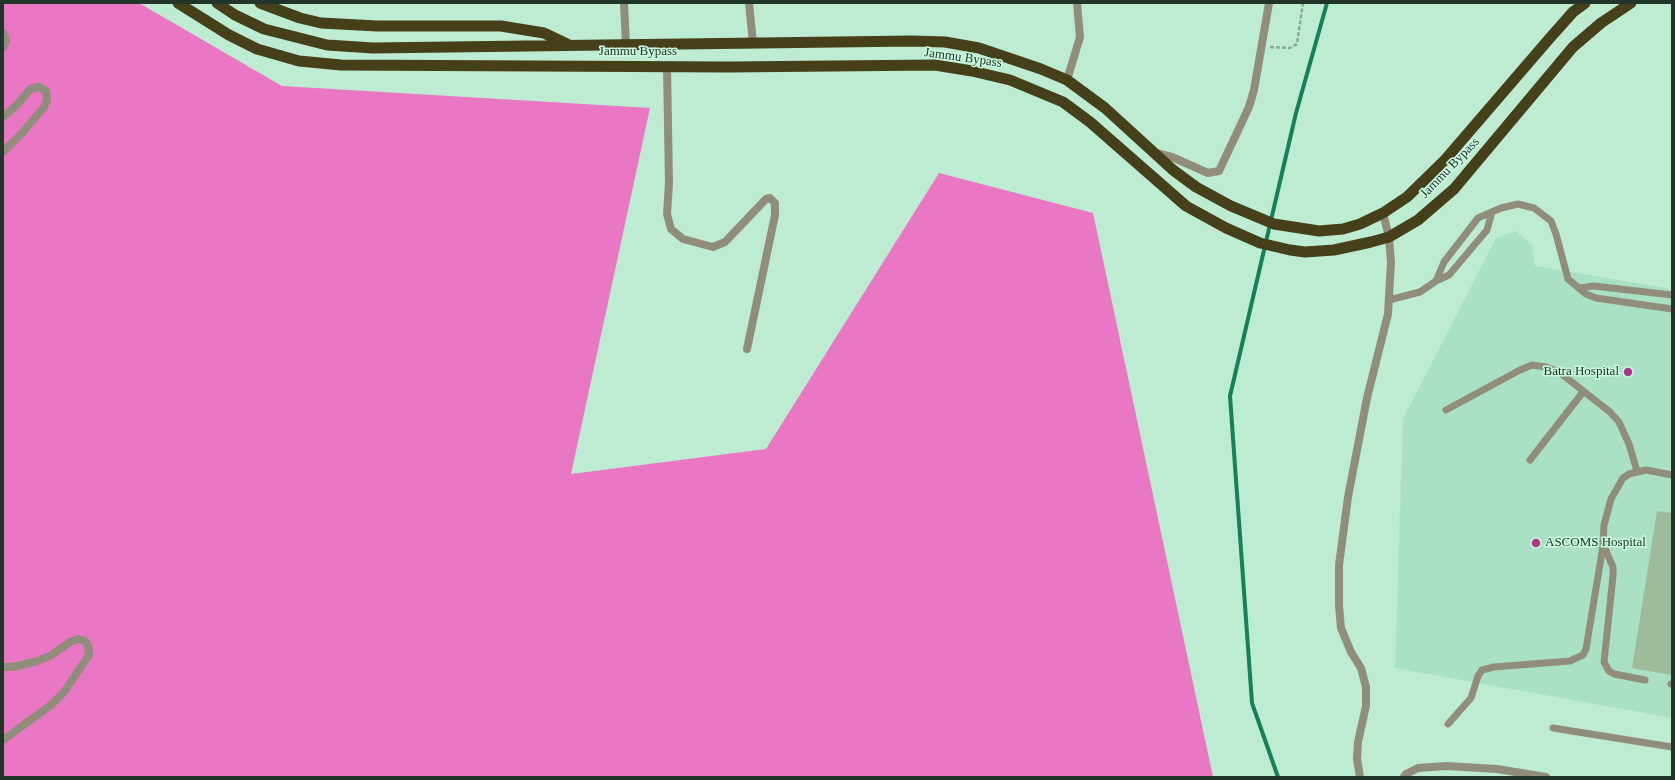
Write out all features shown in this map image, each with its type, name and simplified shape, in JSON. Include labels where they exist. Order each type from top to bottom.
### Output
[{"type":"highway","name":"Jammu Bypass","points":[[178,3],[229,35],[257,49],[299,61],[341,65],[935,65],[972,71],[1010,80],[1063,102],[1090,122],[1186,206],[1226,228],[1260,243],[1290,250],[1334,250],[1371,242],[1389,237],[1418,220],[1441,201],[1478,162],[1574,47],[1601,23],[1631,3]]},
{"type":"highway","name":"Jammu Bypass","points":[[217,3],[235,15],[264,29],[327,45],[373,48],[945,42],[978,48],[1041,69],[1067,80],[1085,92],[1173,170],[1196,186],[1232,206],[1274,224],[1319,231],[1360,224],[1383,214],[1407,197],[1425,180],[1573,12],[1585,3]]},
{"type":"highway","points":[[260,3],[300,18],[321,22],[348,25],[501,26],[544,33],[570,45]]},
{"type":"street","points":[[624,3],[626,45]]},
{"type":"street","points":[[750,3],[753,43]]},
{"type":"street","points":[[1067,80],[1080,37],[1078,3]]},
{"type":"street","points":[[1155,153],[1172,157],[1208,173],[1212,174],[1219,171],[1249,107],[1262,47],[1268,3]]},
{"type":"street","points":[[3,33],[6,41],[3,47]]},
{"type":"street","points":[[667,66],[669,183],[667,214],[671,229],[683,239],[713,247],[725,242],[766,199],[770,198],[775,203],[775,216],[747,349]]},
{"type":"street","points":[[3,116],[12,109],[30,88],[39,87],[46,91],[47,100],[44,107],[24,132],[3,152]]},
{"type":"street","points":[[1360,777],[1357,759],[1366,706],[1366,687],[1360,668],[1351,652],[1342,628],[1339,606],[1339,565],[1348,497],[1367,398],[1383,337],[1389,300],[1391,262],[1389,237],[1383,214]]},
{"type":"street","points":[[3,667],[13,667],[34,662],[50,656],[70,642],[78,639],[85,641],[88,646],[89,655],[64,692],[51,705],[3,740]]},
{"type":"street","points":[[1404,777],[1406,774],[1418,768],[1446,766],[1497,769],[1546,777]]},
{"type":"lane","points":[[1436,281],[1444,262],[1478,218],[1509,205],[1518,204],[1534,208],[1546,216],[1554,227],[1568,279],[1586,294],[1596,298],[1672,309]]},
{"type":"lane","points":[[1389,300],[1420,292],[1436,281],[1449,275],[1487,230],[1492,212]]},
{"type":"lane","points":[[1580,288],[1594,286],[1672,295]]},
{"type":"lane","points":[[1446,410],[1520,370],[1532,366],[1553,369],[1610,412],[1619,422],[1629,444],[1637,471]]},
{"type":"lane","points":[[1530,460],[1583,392]]},
{"type":"lane","points":[[1448,724],[1471,698],[1478,676],[1482,670],[1494,667],[1570,661],[1583,655],[1586,649],[1603,544],[1604,525],[1611,499],[1623,478],[1637,471],[1655,471],[1672,475]]},
{"type":"lane","points":[[1603,544],[1610,560],[1613,572],[1604,662],[1609,671],[1614,674],[1645,680]]},
{"type":"lane","points":[[1552,728],[1672,747]]},
{"type":"path","points":[[1262,47],[1287,49],[1295,46],[1298,40],[1303,3]]},
{"type":"shaded area","points":[[3,3],[139,3],[282,86],[650,108],[571,474],[766,449],[939,173],[1093,213],[1213,777],[3,777]]},
{"type":"shaded area","name":"ASCOMS Hospital","points":[[1516,231],[1532,245],[1535,266],[1672,289],[1672,718],[1395,668],[1403,419],[1496,238]]},
{"type":"building","points":[[1657,511],[1672,513],[1672,675],[1632,668]]},
{"type":"waterway","points":[[1278,777],[1252,703],[1230,396],[1296,113],[1327,3]]},
{"type":"place","name":"Batra Hospital","points":[[1628,372]]},
{"type":"place","name":"ASCOMS Hospital","points":[[1536,543]]}]
